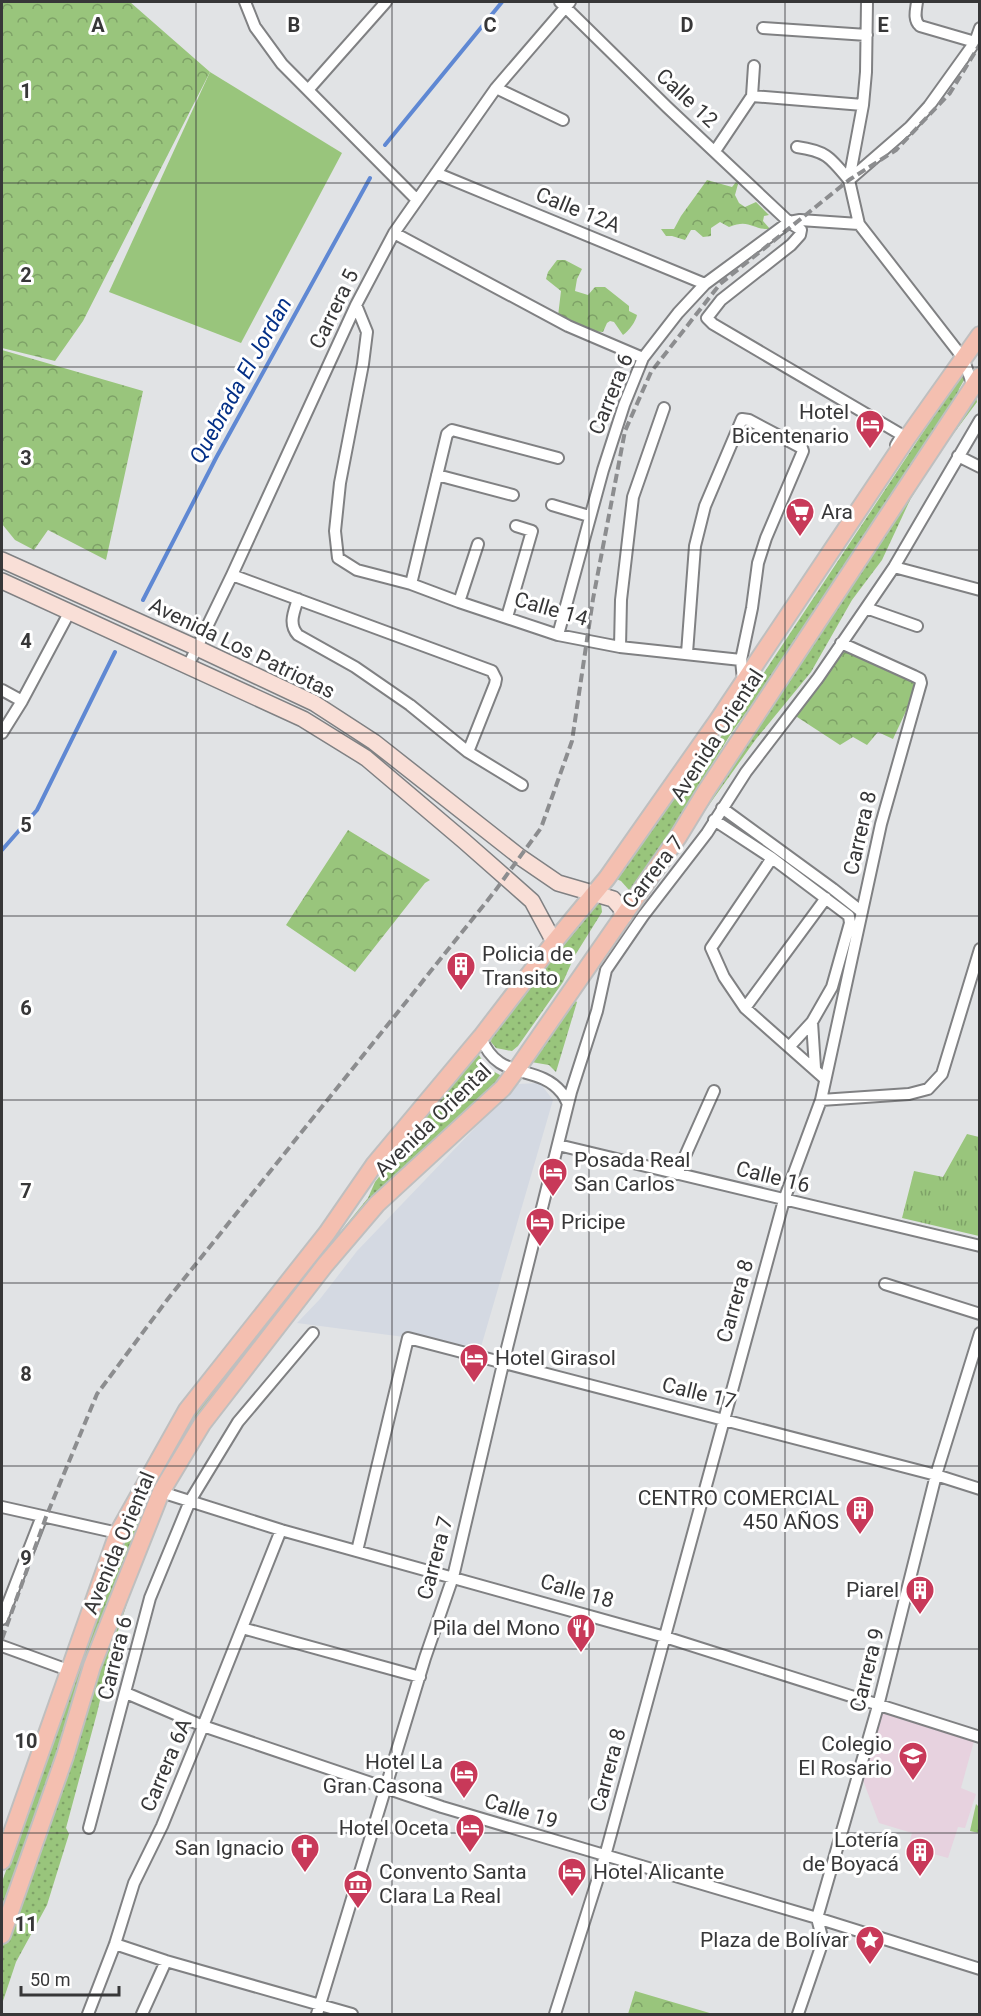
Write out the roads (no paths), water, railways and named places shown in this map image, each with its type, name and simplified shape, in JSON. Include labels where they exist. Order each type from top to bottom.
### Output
[{"type":"main road","name":"Avenida Oriental","points":[[2,1861],[118,1533],[187,1410],[327,1233],[374,1165],[482,1037],[554,942],[607,878],[980,335]]},
{"type":"main road","name":"Avenida Oriental","points":[[2,1935],[65,1756],[92,1666],[161,1492],[202,1424],[341,1246],[377,1204],[503,1088],[678,837],[976,381]]},
{"type":"main road","name":"Avenida Los Patriotas","points":[[2,562],[195,647],[314,704],[374,742],[510,850],[548,877],[592,895],[603,895],[613,899],[624,916]]},
{"type":"main road","name":"Avenida Los Patriotas","points":[[2,581],[303,719],[366,758],[532,901],[554,942]]},
{"type":"main road","points":[[88,621],[97,603]]},
{"type":"main road","points":[[327,1233],[341,1246]]},
{"type":"street","points":[[245,2],[255,27],[282,64],[416,199]]},
{"type":"street","points":[[308,90],[386,2]]},
{"type":"street","points":[[867,2],[863,105],[849,180],[859,224],[963,358],[976,381]]},
{"type":"street","points":[[917,2],[915,18],[916,23],[920,26],[975,42]]},
{"type":"street","name":"Carrera 5","points":[[188,666],[356,305],[394,233],[496,88],[565,4]]},
{"type":"street","name":"Calle 12","points":[[565,4],[789,222]]},
{"type":"street","points":[[763,28],[867,35]]},
{"type":"street","points":[[849,180],[910,127],[929,106],[975,42],[980,28]]},
{"type":"street","points":[[715,151],[752,96],[754,66]]},
{"type":"street","points":[[496,88],[562,120]]},
{"type":"street","points":[[752,96],[863,105]]},
{"type":"street","points":[[797,147],[817,150],[832,159],[849,180]]},
{"type":"street","name":"Calle 12A","points":[[436,173],[705,284]]},
{"type":"street","points":[[789,222],[800,220],[859,224]]},
{"type":"street","points":[[789,222],[801,230],[800,235],[722,300],[707,318],[713,324],[902,435],[886,459],[891,463]]},
{"type":"street","name":"Carrera 6","points":[[558,635],[589,516],[624,405],[643,358],[678,313],[705,284],[789,222]]},
{"type":"street","points":[[394,233],[568,326],[643,358]]},
{"type":"street","name":"Calle 14","points":[[356,305],[366,332],[363,364],[340,483],[335,531],[338,558],[357,570],[411,584],[558,635],[620,647],[741,660]]},
{"type":"street","points":[[620,647],[621,600],[633,497],[664,408]]},
{"type":"street","points":[[687,653],[695,546],[705,506],[740,422],[742,419],[749,420],[802,448],[803,451],[766,538],[758,563],[752,608],[741,660],[743,680]]},
{"type":"street","points":[[980,420],[894,567],[980,590]]},
{"type":"street","points":[[411,584],[447,434],[452,430],[558,458]]},
{"type":"street","points":[[958,456],[980,467]]},
{"type":"street","points":[[437,475],[513,495]]},
{"type":"street","points":[[552,505],[589,516]]},
{"type":"street","points":[[507,617],[532,531],[516,526]]},
{"type":"street","points":[[459,602],[478,544]]},
{"type":"street","name":"Carrera 7","points":[[319,2010],[420,1677],[453,1577],[568,1104],[597,1011],[606,970],[625,940],[707,833],[760,753],[818,678],[894,567]]},
{"type":"street","points":[[232,575],[492,671],[496,679],[495,684],[468,752]]},
{"type":"street","points":[[298,599],[292,623],[293,630],[298,635],[355,667],[410,705],[468,752],[522,785]]},
{"type":"street","points":[[866,608],[917,626]]},
{"type":"street","points":[[2,733],[22,701],[69,613]]},
{"type":"street","name":"Carrera 8","points":[[555,2014],[604,1856],[665,1637],[722,1419],[784,1200],[821,1100],[881,824],[921,683],[920,679],[914,676],[841,643]]},
{"type":"street","points":[[2,690],[22,701]]},
{"type":"street","points":[[722,808],[862,912]]},
{"type":"street","points":[[714,820],[772,858],[849,916],[850,923],[835,979],[812,1022],[790,1046]]},
{"type":"street","points":[[772,858],[711,948],[724,977],[745,1008],[824,1078]]},
{"type":"street","points":[[745,1008],[825,898]]},
{"type":"street","points":[[624,916],[625,940]]},
{"type":"street","points":[[821,1100],[909,1094],[928,1089],[942,1074],[980,949]]},
{"type":"street","points":[[812,1022],[815,1068]]},
{"type":"street","points":[[482,1037],[493,1059],[504,1066],[546,1081],[560,1091],[568,1104]]},
{"type":"street","points":[[677,1174],[714,1091]]},
{"type":"street","name":"Calle 16","points":[[558,1145],[980,1246]]},
{"type":"street","points":[[885,1284],[980,1314]]},
{"type":"street","points":[[190,1501],[238,1422],[313,1333]]},
{"type":"street","name":"Carrera 9","points":[[798,2014],[823,1941],[817,1918],[878,1706],[936,1475],[980,1333]]},
{"type":"street","name":"Calle 17","points":[[357,1551],[408,1338],[936,1475],[980,1490]]},
{"type":"street","name":"Calle 18","points":[[161,1492],[281,1530],[665,1637],[980,1737]]},
{"type":"street","name":"Carrera 6","points":[[89,1828],[150,1598],[190,1501]]},
{"type":"street","points":[[2,1507],[118,1533]]},
{"type":"street","points":[[2,1619],[42,1516]]},
{"type":"street","name":"Carrera 6A","points":[[88,2014],[115,1944],[134,1883],[162,1826],[281,1530]]},
{"type":"street","points":[[242,1628],[420,1677]]},
{"type":"street","points":[[2,1646],[68,1670]]},
{"type":"street","name":"Calle 19","points":[[126,1693],[203,1726],[442,1807],[817,1918],[980,1969]]},
{"type":"street","points":[[115,1944],[319,2010],[352,2014]]},
{"type":"street","points":[[142,2014],[166,1961]]},
{"type":"waterway","name":"Quebrada El Jordan","points":[[385,145],[502,2]]},
{"type":"waterway","name":"Quebrada El Jordan","points":[[143,600],[216,458],[370,178]]},
{"type":"waterway","name":"Quebrada El Jordan","points":[[2,850],[37,810],[115,652]]},
{"type":"railway","points":[[2,1639],[46,1517],[97,1394],[167,1300],[495,891],[541,828],[572,741],[593,599],[625,431],[651,372],[720,284],[849,180],[896,150],[950,93],[980,44]]},
{"type":"place","name":"Hotel Bicentenario","points":[[870,450]]},
{"type":"place","name":"Ara","points":[[800,538]]},
{"type":"place","name":"Policia de Transito","points":[[461,992]]},
{"type":"place","name":"Posada Real San Carlos","points":[[553,1198]]},
{"type":"place","name":"Pricipe","points":[[540,1248]]},
{"type":"place","name":"Hotel Girasol","points":[[474,1384]]},
{"type":"place","name":"CENTRO COMERCIAL 450 AÑOS","points":[[860,1536]]},
{"type":"place","name":"Piarel","points":[[920,1616]]},
{"type":"place","name":"Pila del Mono","points":[[581,1654]]},
{"type":"place","name":"Colegio El Rosario","points":[[913,1782]]},
{"type":"place","name":"Hotel La Gran Casona","points":[[464,1800]]},
{"type":"place","name":"Hotel Oceta","points":[[470,1854]]},
{"type":"place","name":"San Ignacio","points":[[305,1874]]},
{"type":"place","name":"Lotería de Boyacá","points":[[920,1878]]},
{"type":"place","name":"Hotel Alicante","points":[[572,1898]]},
{"type":"place","name":"Convento Santa Clara La Real","points":[[358,1910]]},
{"type":"place","name":"Plaza de Bolívar","points":[[870,1966]]}]
